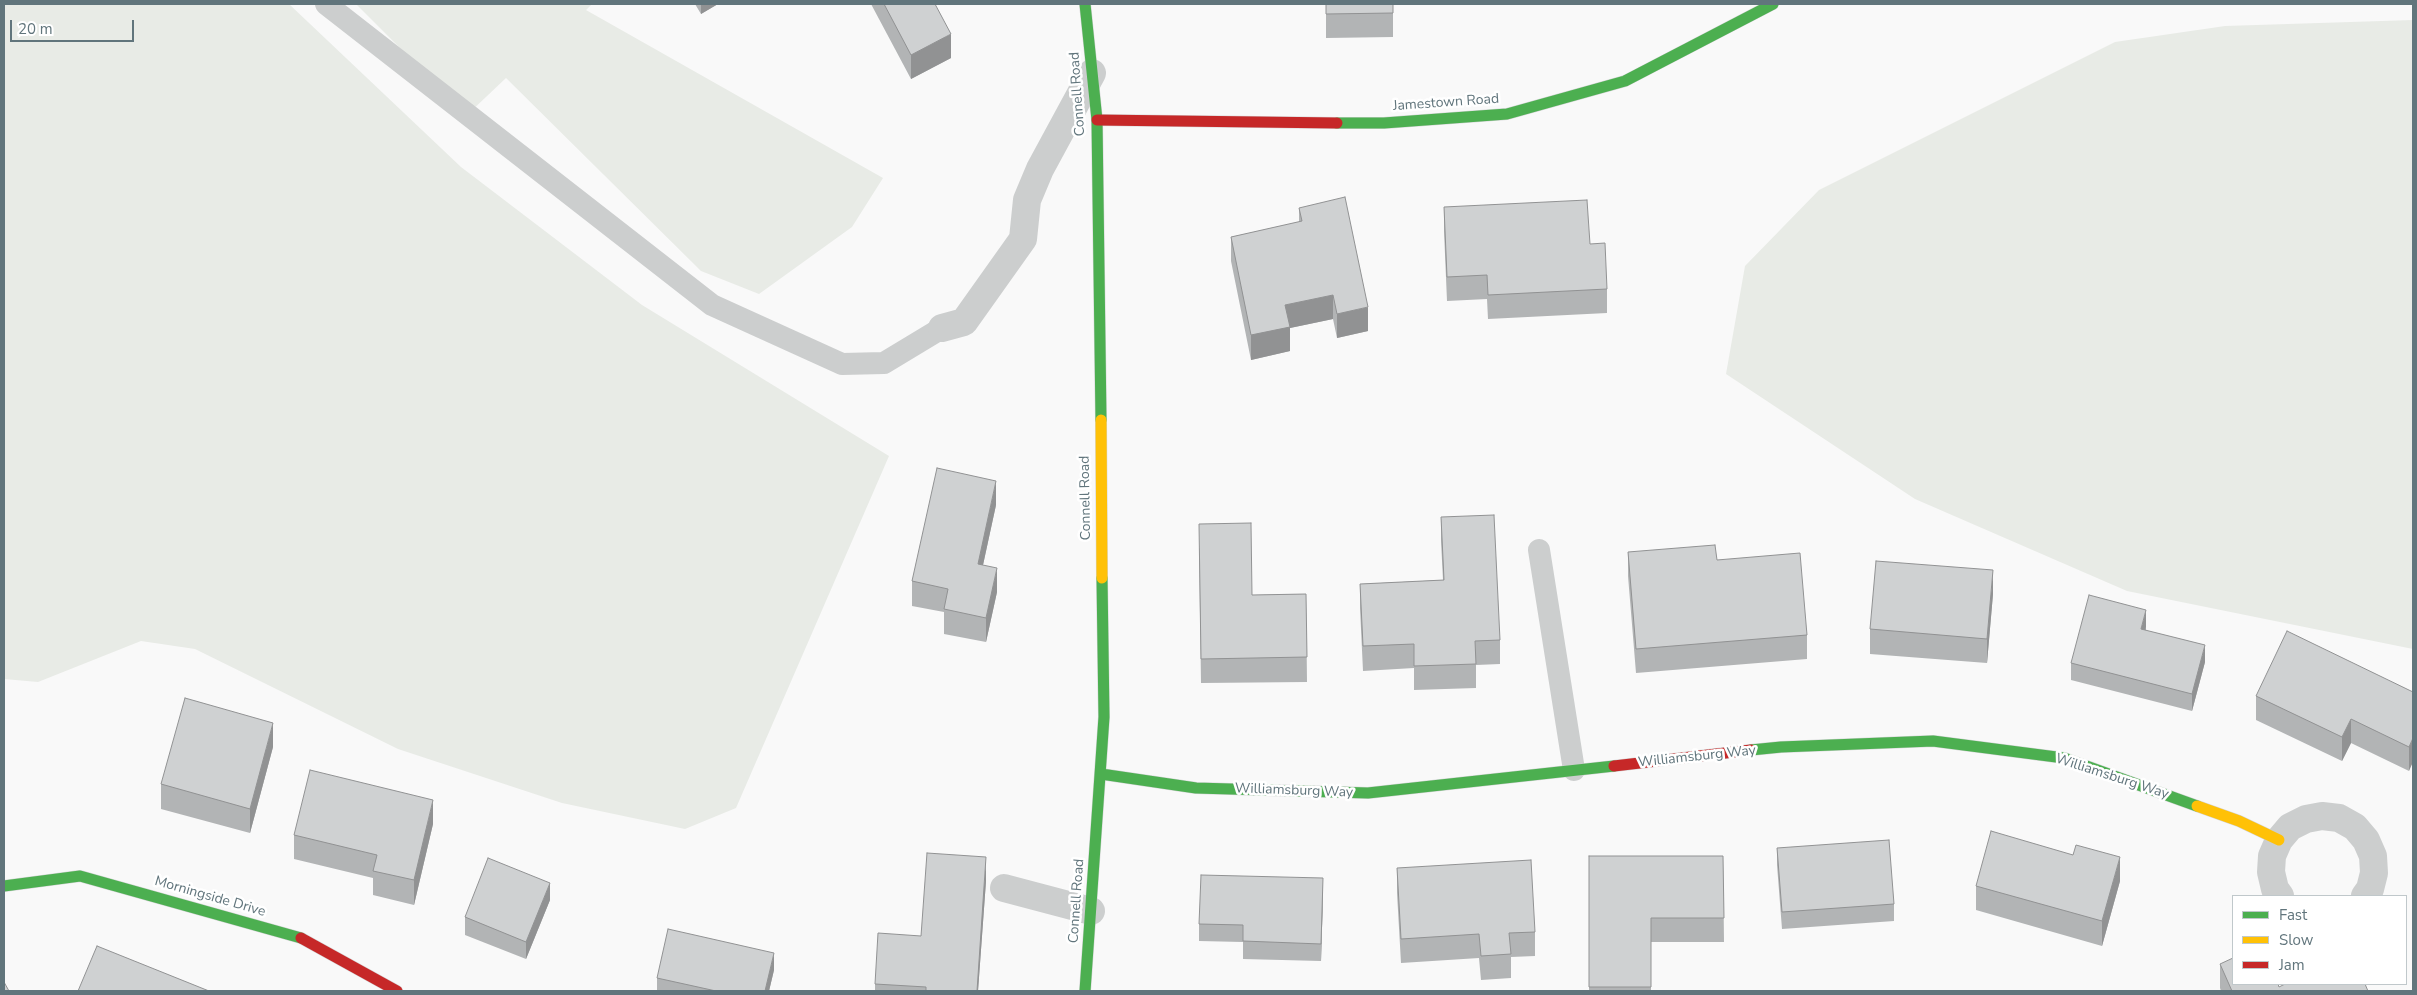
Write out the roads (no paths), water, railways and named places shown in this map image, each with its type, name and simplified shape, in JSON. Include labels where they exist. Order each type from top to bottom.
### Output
[{"type":"street","name":"Connell Road","points":[[1085,4],[1096,120],[1104,717],[1085,991]]},
{"type":"street","name":"Jamestown Road","points":[[1096,120],[1384,123],[1507,114],[1625,81],[1773,4]]},
{"type":"street","points":[[942,328],[964,322],[1023,239],[1027,200],[1040,168],[1092,73]]},
{"type":"street","name":"Williamsburg Way","points":[[1101,774],[1196,788],[1368,793],[1781,748],[1933,741],[2064,758],[2240,821],[2279,840]]},
{"type":"street","points":[[2279,895],[2275,889],[2271,872],[2272,856],[2279,840],[2290,827],[2306,819],[2322,816],[2340,818],[2355,826],[2366,840],[2373,856],[2374,873],[2370,889],[2366,895]]},
{"type":"street","name":"Morningside Drive","points":[[4,886],[80,876],[302,938],[397,991]]},
{"type":"street","points":[[1004,888],[1091,911]]},
{"type":"lane","points":[[326,4],[712,305],[842,364],[884,363],[942,328]]},
{"type":"lane","points":[[1539,550],[1574,770]]}]
